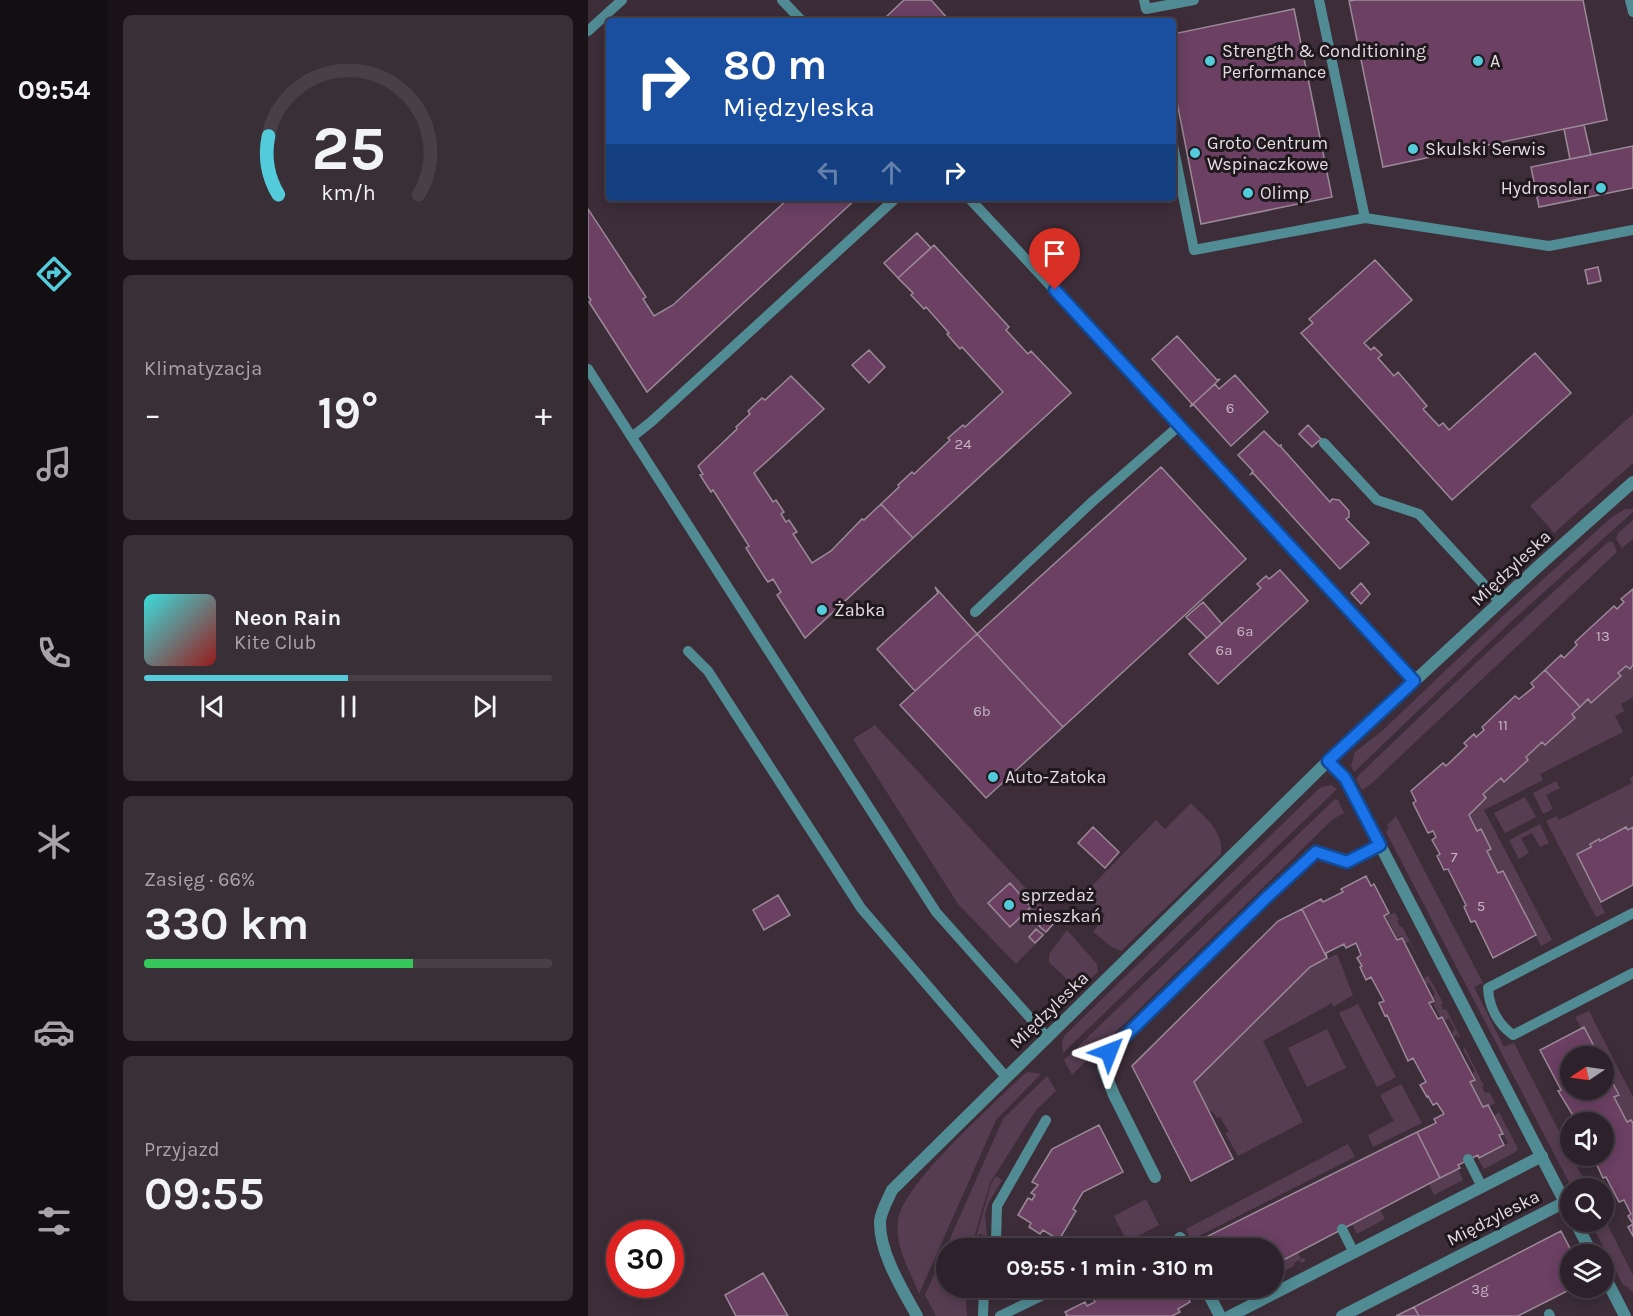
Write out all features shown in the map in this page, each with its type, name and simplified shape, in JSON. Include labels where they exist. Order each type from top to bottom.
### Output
[{"type":"street","name":"Międzyleska","points":[[917,1316],[892,1269],[881,1235],[880,1218],[892,1190],[1328,761],[1632,484]]},
{"type":"street","name":"Międzyleska","points":[[1328,761],[1345,778],[1560,1191]]},
{"type":"street","points":[[1155,1177],[1103,1068],[1109,1052],[1316,852],[1347,862],[1380,845]]},
{"type":"street","name":"Międzyleska","points":[[1230,1316],[1542,1156]]},
{"type":"street","name":"Międzyleska","points":[[1342,1316],[1560,1211]]},
{"type":"street","points":[[1614,1295],[1625,1316]]},
{"type":"street","points":[[1211,1298],[1220,1316]]},
{"type":"lane","points":[[588,31],[622,0]]},
{"type":"lane","points":[[782,0],[799,18]]},
{"type":"lane","points":[[1145,5],[1194,0]]},
{"type":"lane","points":[[1319,0],[1365,218]]},
{"type":"lane","points":[[1630,0],[1633,12]]},
{"type":"lane","points":[[1176,160],[1194,250],[1365,218],[1549,246],[1633,230]]},
{"type":"lane","points":[[632,436],[651,422],[893,201]]},
{"type":"lane","points":[[972,201],[1414,681]]},
{"type":"lane","points":[[588,369],[936,912],[1048,1038]]},
{"type":"lane","points":[[975,612],[1092,502],[1180,425]]},
{"type":"lane","points":[[1324,443],[1377,500],[1419,514],[1500,602]]},
{"type":"lane","points":[[688,651],[708,671],[861,908],[1006,1077]]},
{"type":"lane","points":[[1633,913],[1488,988],[1489,1000],[1502,1027],[1513,1035],[1633,973]]},
{"type":"lane","points":[[995,1238],[997,1206],[1046,1120]]},
{"type":"lane","points":[[1468,1160],[1482,1187]]},
{"type":"lane","points":[[1342,1229],[1354,1253]]},
{"type":"lane","points":[[983,1316],[984,1298]]},
{"type":"lane","points":[[1000,1316],[1037,1298]]},
{"type":"shaded area","points":[[1633,414],[1633,463],[1554,533],[1530,506]]},
{"type":"shaded area","points":[[1626,509],[1633,509],[1633,512],[1513,620],[1354,772],[1351,765],[1355,752],[1382,731],[1507,612],[1613,516]]},
{"type":"shaded area","points":[[1633,520],[1633,539],[1622,548],[1616,539],[1618,533]]},
{"type":"shaded area","points":[[1608,542],[1613,542],[1617,552],[1362,790],[1356,779],[1359,775],[1479,660]]},
{"type":"shaded area","points":[[1633,665],[1633,697],[1621,704],[1624,711],[1615,716],[1623,732],[1540,774],[1543,780],[1484,810],[1552,940],[1541,946],[1503,871],[1498,873],[1487,851],[1491,849],[1481,829],[1477,831],[1469,815],[1486,798],[1483,794],[1501,778],[1504,781],[1528,760],[1526,757],[1542,742],[1545,745],[1575,718],[1572,714],[1588,699],[1591,702],[1626,666],[1630,668]]},
{"type":"shaded area","points":[[875,725],[1057,922],[1016,964],[958,904],[853,739]]},
{"type":"shaded area","points":[[1633,776],[1633,827],[1628,830],[1625,827],[1600,841],[1599,839],[1590,843],[1591,847],[1577,854],[1605,913],[1596,917],[1546,821],[1557,816],[1559,820],[1632,783],[1630,778]]},
{"type":"shaded area","points":[[1556,781],[1560,788],[1546,795],[1553,809],[1543,814],[1533,793]]},
{"type":"shaded area","points":[[1331,785],[1337,789],[1063,1053],[1062,1042],[1065,1035],[1308,799],[1321,787]]},
{"type":"shaded area","points":[[1525,797],[1536,817],[1505,833],[1494,813]]},
{"type":"shaded area","points":[[1335,799],[1338,800],[1344,813],[1333,819],[1072,1075],[1064,1060]]},
{"type":"shaded area","points":[[1191,803],[1217,832],[1220,838],[1221,854],[1121,951],[1112,947],[1093,932],[1105,915],[1085,893],[1156,820],[1165,829]]},
{"type":"shaded area","points":[[1396,816],[1483,983],[1474,987],[1504,1047],[1514,1043],[1560,1133],[1560,1165],[1386,832],[1389,828],[1387,825]]},
{"type":"shaded area","points":[[1540,824],[1549,843],[1540,847],[1532,833],[1521,838],[1529,853],[1519,859],[1509,840]]},
{"type":"shaded area","points":[[1393,910],[1422,965],[1409,942],[1405,943],[1402,936],[1397,938],[1386,916],[1394,913]]},
{"type":"shaded area","points":[[1067,930],[1097,964],[1098,972],[1086,983],[1072,984],[1049,962],[1049,954]]},
{"type":"shaded area","points":[[1337,954],[1353,995],[1333,1007],[1332,1003],[1263,1041],[1303,1122],[1238,1156],[1225,1133],[1229,1132],[1220,1117],[1217,1118],[1212,1111],[1209,1112],[1194,1082],[1310,967]]},
{"type":"shaded area","points":[[1428,975],[1443,1003],[1441,1005],[1443,1010],[1446,1009],[1459,1038],[1457,1035],[1454,1037],[1452,1032],[1455,1030],[1449,1019],[1445,1020],[1442,1016],[1440,1017],[1433,1003],[1436,1001],[1433,996],[1435,994],[1424,979]]},
{"type":"shaded area","points":[[1358,1004],[1396,1077],[1377,1087],[1339,1013]]},
{"type":"shaded area","points":[[1589,1011],[1607,1046],[1594,1046],[1584,1027],[1581,1028],[1575,1017]]},
{"type":"shaded area","points":[[1327,1029],[1346,1068],[1307,1087],[1288,1048]]},
{"type":"shaded area","points":[[1465,1048],[1484,1086],[1482,1087],[1485,1093],[1489,1092],[1495,1103],[1488,1107],[1487,1105],[1483,1107],[1471,1083],[1476,1080],[1473,1073],[1475,1071],[1463,1049]]},
{"type":"shaded area","points":[[1614,1060],[1633,1097],[1633,1123],[1631,1120],[1627,1122],[1614,1097],[1618,1095],[1614,1087]]},
{"type":"shaded area","points":[[1028,1072],[1041,1074],[996,1120],[944,1238],[936,1238],[936,1256],[919,1294],[904,1260],[897,1231],[903,1205],[915,1187],[951,1145]]},
{"type":"shaded area","points":[[1047,1076],[1056,1091],[1036,1110],[990,1183],[974,1238],[950,1238],[1003,1119]]},
{"type":"shaded area","points":[[1401,1084],[1422,1123],[1373,1147],[1368,1135],[1394,1121],[1380,1095]]},
{"type":"shaded area","points":[[1499,1112],[1518,1149],[1484,1169],[1478,1159],[1508,1143],[1494,1116]]},
{"type":"shaded area","points":[[1348,1144],[1355,1157],[1195,1238],[1190,1238],[1186,1229]]},
{"type":"shaded area","points":[[1561,1166],[1577,1166],[1583,1178],[1567,1178]]},
{"type":"shaded area","points":[[1458,1169],[1463,1180],[1434,1195],[1429,1184]]},
{"type":"shaded area","points":[[996,1176],[1002,1180],[988,1204],[985,1215],[987,1236],[979,1234],[976,1238],[991,1184]]},
{"type":"shaded area","points":[[1146,1199],[1159,1225],[1135,1238],[1125,1238],[1114,1216]]},
{"type":"shaded area","points":[[1380,1209],[1385,1219],[1357,1234],[1352,1224]]},
{"type":"shaded area","points":[[1596,1232],[1611,1232],[1633,1275],[1633,1293],[1623,1285],[1614,1268],[1614,1244],[1602,1244]]},
{"type":"shaded area","points":[[1298,1253],[1301,1259],[1304,1258],[1306,1261],[1301,1263],[1300,1260],[1284,1271],[1284,1261]]},
{"type":"shaded area","points":[[936,1270],[936,1298],[966,1298],[967,1316],[936,1316],[925,1295]]},
{"type":"building","points":[[904,0],[931,0],[947,18],[889,18],[887,16]]},
{"type":"building","name":"A","points":[[1583,0],[1607,120],[1383,167],[1349,1]]},
{"type":"building","points":[[1294,9],[1332,197],[1201,224],[1176,97],[1176,33]]},
{"type":"building","points":[[1584,125],[1591,155],[1570,159],[1564,129]]},
{"type":"building","points":[[1633,146],[1633,188],[1539,207],[1531,167]]},
{"type":"building","points":[[786,201],[854,201],[647,392],[589,302],[591,300],[588,296],[588,209],[646,297],[643,299],[654,316],[673,305]]},
{"type":"building","points":[[917,233],[931,248],[898,278],[884,263]]},
{"type":"building","points":[[934,245],[1009,327],[1006,330],[1028,354],[1031,351],[1071,393],[913,538],[881,504],[912,472],[914,474],[950,440],[948,438],[963,425],[965,427],[1003,392],[962,347],[960,349],[947,334],[949,333],[926,307],[924,309],[911,295],[913,293],[898,278]]},
{"type":"building","points":[[1375,260],[1412,300],[1364,343],[1371,350],[1374,347],[1382,355],[1378,358],[1394,376],[1398,372],[1427,406],[1423,409],[1439,426],[1443,423],[1449,430],[1535,353],[1571,393],[1452,500],[1301,333],[1313,323],[1309,319]]},
{"type":"building","points":[[1598,267],[1601,281],[1588,284],[1585,270]]},
{"type":"building","points":[[1177,336],[1217,380],[1220,379],[1190,407],[1192,404],[1152,359]]},
{"type":"building","points":[[869,350],[885,367],[869,383],[852,365]]},
{"type":"building","points":[[1235,375],[1268,412],[1231,446],[1193,404],[1215,384],[1219,389]]},
{"type":"building","points":[[791,376],[824,409],[754,473],[773,502],[776,500],[784,512],[781,514],[786,522],[789,520],[797,532],[793,534],[812,563],[831,551],[862,519],[864,520],[881,504],[913,538],[805,638],[777,595],[781,592],[773,579],[768,582],[765,578],[746,548],[749,546],[713,490],[711,492],[700,475],[703,474],[698,466],[737,429],[736,427],[750,414],[748,411],[762,398],[765,400]]},
{"type":"building","points":[[1308,425],[1321,439],[1312,447],[1299,434]]},
{"type":"building","points":[[1264,431],[1279,446],[1281,445],[1330,502],[1332,499],[1339,500],[1349,511],[1349,517],[1346,519],[1369,543],[1340,569],[1253,473],[1251,474],[1253,471],[1238,455]]},
{"type":"building","points":[[1161,467],[1246,559],[1063,727],[977,634]]},
{"type":"building","points":[[1280,570],[1308,601],[1218,684],[1189,654],[1261,588],[1257,584],[1266,576],[1269,579]]},
{"type":"building","points":[[1361,583],[1370,594],[1361,604],[1351,593]]},
{"type":"building","points":[[935,587],[977,634],[915,691],[877,649],[938,593]]},
{"type":"building","points":[[1633,589],[1633,665],[1630,669],[1626,666],[1618,673],[1621,676],[1591,703],[1588,699],[1580,707],[1545,670],[1561,655],[1564,658],[1577,645],[1575,642],[1614,606],[1617,609],[1624,602],[1621,599]]},
{"type":"building","points":[[1203,602],[1222,624],[1207,638],[1186,617]]},
{"type":"building","points":[[977,634],[1063,727],[986,798],[900,705]]},
{"type":"building","points":[[1545,670],[1580,707],[1572,714],[1575,718],[1545,745],[1542,742],[1526,757],[1528,760],[1504,782],[1501,778],[1483,794],[1486,798],[1469,815],[1477,831],[1481,829],[1491,849],[1487,851],[1498,873],[1503,871],[1536,935],[1493,958],[1475,921],[1471,922],[1464,907],[1466,905],[1448,869],[1444,870],[1437,856],[1440,854],[1432,840],[1436,837],[1433,831],[1428,833],[1413,803],[1416,801],[1411,791],[1443,763],[1446,766],[1467,746],[1464,743],[1474,734],[1476,737],[1484,730],[1482,727],[1515,696],[1519,699],[1534,687],[1531,683]]},
{"type":"building","points":[[1093,827],[1119,852],[1105,868],[1078,843]]},
{"type":"building","points":[[1626,827],[1628,830],[1633,827],[1633,885],[1601,902],[1577,854],[1591,847],[1590,844],[1599,839],[1600,841]]},
{"type":"building","points":[[1366,876],[1371,886],[1374,884],[1389,913],[1384,916],[1397,940],[1402,938],[1434,1001],[1429,1003],[1438,1019],[1442,1017],[1475,1080],[1470,1082],[1483,1107],[1488,1105],[1503,1134],[1499,1135],[1504,1145],[1479,1158],[1478,1155],[1458,1165],[1460,1168],[1440,1178],[1417,1132],[1436,1123],[1434,1119],[1444,1114],[1437,1103],[1433,1105],[1420,1085],[1426,1082],[1413,1058],[1408,1061],[1379,1003],[1384,1001],[1371,977],[1366,980],[1357,958],[1361,955],[1356,943],[1346,948],[1344,944],[1326,953],[1327,958],[1302,909],[1321,899],[1323,902],[1343,892],[1341,889]]},
{"type":"building","name":"sprzedaż mieszkań","points":[[1010,883],[1031,907],[1010,927],[988,903]]},
{"type":"building","points":[[778,895],[790,915],[764,930],[753,910]]},
{"type":"building","points":[[1302,909],[1327,958],[1310,967],[1194,1082],[1233,1159],[1191,1181],[1132,1066],[1278,921]]},
{"type":"building","points":[[1047,918],[1053,924],[1046,932],[1039,926]]},
{"type":"building","points":[[1036,929],[1043,935],[1035,943],[1029,937]]},
{"type":"building","points":[[1584,1027],[1594,1046],[1560,1046],[1560,1088],[1540,1050]]},
{"type":"building","points":[[1614,1085],[1619,1095],[1614,1097]]},
{"type":"building","points":[[1614,1097],[1627,1122],[1631,1120],[1633,1123],[1633,1224],[1628,1216],[1631,1214],[1624,1200],[1619,1202],[1614,1192],[1614,1178],[1603,1178],[1597,1166],[1614,1166],[1614,1112],[1571,1112],[1564,1100],[1614,1100]]},
{"type":"building","points":[[1099,1125],[1123,1172],[1083,1192],[1073,1209],[1076,1211],[1060,1238],[1056,1238],[1043,1230],[1040,1234],[1029,1227],[1031,1223],[1018,1215],[1028,1198],[1032,1200],[1035,1195],[1031,1193],[1038,1185],[1032,1182],[1052,1149]]},
{"type":"building","points":[[1417,1132],[1440,1178],[1284,1260],[1284,1238],[1204,1238]]},
{"type":"building","points":[[1633,1224],[1633,1236],[1628,1227]]},
{"type":"building","points":[[1560,1232],[1568,1244],[1560,1244],[1560,1295],[1518,1316],[1419,1316],[1414,1307]]},
{"type":"building","points":[[763,1273],[788,1316],[736,1316],[725,1295]]},
{"type":"building","points":[[1093,1298],[1188,1298],[1190,1302],[1178,1309],[1180,1312],[1172,1316],[1066,1316],[1065,1312],[1085,1302],[1087,1306],[1095,1302]]},
{"type":"building","points":[[1414,1307],[1419,1316],[1396,1316]]},
{"type":"place","name":"Strength & Conditioning Performance","points":[[1210,61]]},
{"type":"place","name":"A","points":[[1478,61]]},
{"type":"place","name":"Skulski Serwis","points":[[1413,149]]},
{"type":"place","name":"Groto Centrum Wspinaczkowe","points":[[1195,153]]},
{"type":"place","name":"Hydrosolar","points":[[1601,188]]},
{"type":"place","name":"Olimp","points":[[1248,193]]},
{"type":"place","name":"Żabka","points":[[822,610]]},
{"type":"place","name":"Auto-Zatoka","points":[[993,777]]},
{"type":"place","name":"sprzedaż mieszkań","points":[[1009,905]]},
{"type":"route","points":[[1055,290],[1414,681],[1328,761],[1345,778],[1380,845],[1347,862],[1316,852],[1109,1052]]}]
